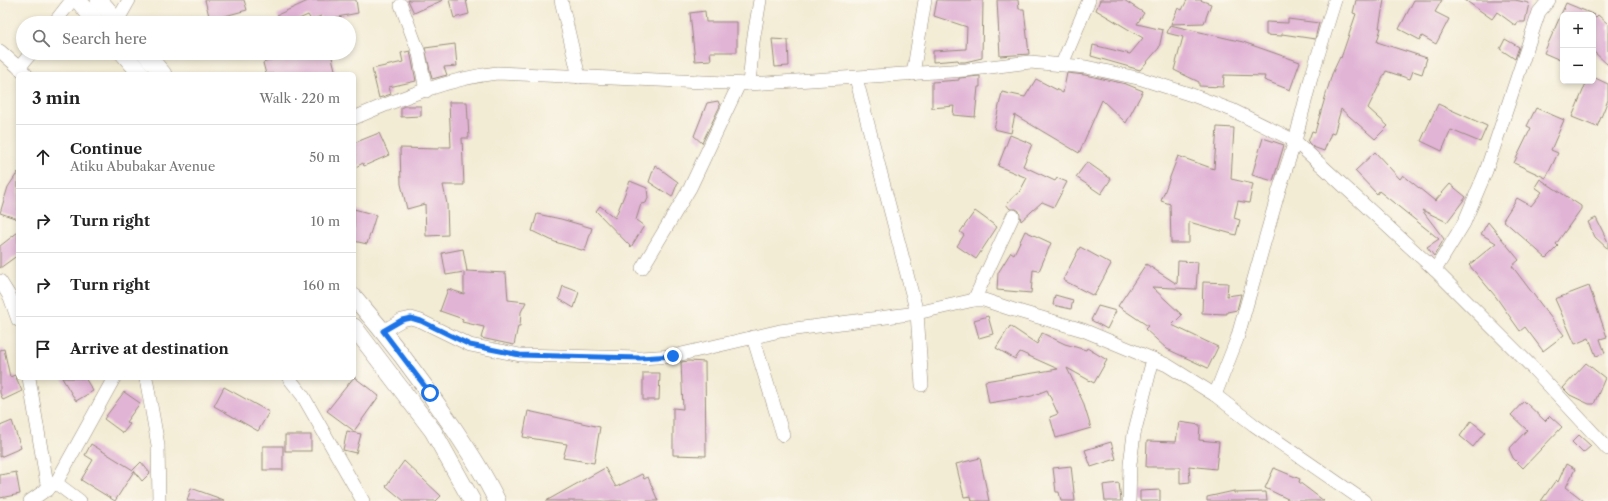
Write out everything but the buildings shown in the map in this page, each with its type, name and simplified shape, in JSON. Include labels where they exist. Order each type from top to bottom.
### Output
[{"type":"main road","points":[[78,0],[91,16]]},
{"type":"main road","points":[[99,0],[113,16]]},
{"type":"main road","points":[[129,60],[139,72]]},
{"type":"main road","points":[[151,60],[161,72]]},
{"type":"main road","points":[[356,299],[404,357],[467,447],[497,501]]},
{"type":"main road","points":[[356,330],[433,431],[472,501]]},
{"type":"street","points":[[59,16],[72,0]]},
{"type":"street","points":[[121,16],[129,0]]},
{"type":"street","points":[[561,0],[579,77]]},
{"type":"street","points":[[642,268],[690,188],[744,84],[760,0]]},
{"type":"street","points":[[913,74],[925,0]]},
{"type":"street","points":[[1062,64],[1089,0]]},
{"type":"street","points":[[1215,395],[1237,339],[1279,190],[1295,141],[1311,78],[1335,0]]},
{"type":"street","points":[[1435,270],[1464,223],[1486,171],[1539,12],[1549,0]]},
{"type":"street","points":[[401,5],[419,53],[426,91]]},
{"type":"street","points":[[0,51],[23,71],[28,60]]},
{"type":"street","points":[[356,117],[426,91],[481,75],[498,73],[744,84],[913,74],[1030,62],[1086,67],[1142,79],[1232,110],[1295,141],[1435,270],[1529,364],[1608,449]]},
{"type":"street","points":[[856,78],[917,313],[922,385]]},
{"type":"street","points":[[974,300],[1013,216]]},
{"type":"street","points":[[0,281],[10,296],[16,314]]},
{"type":"street","points":[[383,331],[402,320],[411,318],[421,321],[470,345],[520,355],[575,358],[640,358],[673,356],[780,331],[917,313],[974,300],[984,300],[1083,330],[1167,365],[1215,395],[1254,426],[1364,501]]},
{"type":"street","points":[[753,337],[784,435]]},
{"type":"street","points":[[1129,501],[1130,464],[1134,434],[1152,359]]},
{"type":"street","points":[[28,380],[52,487]]},
{"type":"street","points":[[30,501],[52,487],[113,380]]},
{"type":"street","points":[[146,380],[158,445],[159,501]]},
{"type":"street","points":[[291,380],[304,396],[363,501]]},
{"type":"street","points":[[52,487],[80,501]]},
{"type":"route","points":[[430,393],[383,331],[402,320],[411,318],[421,321],[470,345],[520,355],[575,358],[640,358],[673,356]]}]
